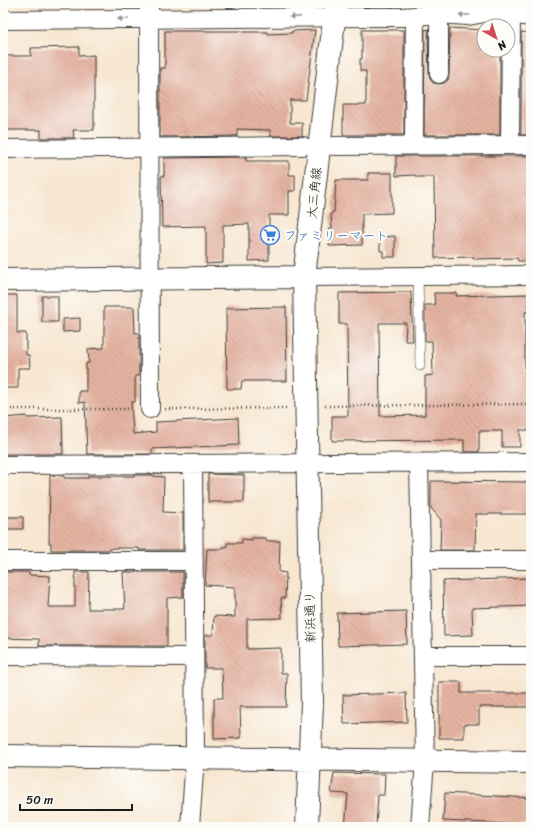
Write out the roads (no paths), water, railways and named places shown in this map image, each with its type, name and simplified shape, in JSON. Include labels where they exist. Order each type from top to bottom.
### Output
[{"type":"street","points":[[3,20],[149,11],[335,10],[402,17],[439,14],[468,16],[485,13],[501,13],[531,17]]},
{"type":"street","name":"大三角線","points":[[313,407],[304,277],[335,10]]},
{"type":"street","points":[[149,11],[150,409]]},
{"type":"street","points":[[439,14],[439,74]]},
{"type":"street","points":[[510,145],[511,15]]},
{"type":"street","points":[[414,135],[415,16]]},
{"type":"street","points":[[333,146],[531,145]]},
{"type":"street","points":[[3,149],[303,146]]},
{"type":"street","points":[[3,280],[150,280],[531,275]]},
{"type":"street","name":"新浜通り","points":[[307,827],[312,702],[308,463],[313,407]]},
{"type":"street","points":[[3,465],[531,462]]},
{"type":"street","points":[[419,463],[424,761],[420,827]]},
{"type":"street","points":[[190,827],[195,758],[193,464]]},
{"type":"street","points":[[421,560],[531,560]]},
{"type":"street","points":[[3,561],[194,561]]},
{"type":"street","points":[[3,656],[194,657]]},
{"type":"street","points":[[423,656],[531,656]]},
{"type":"street","points":[[3,756],[531,762]]},
{"type":"lane","points":[[418,276],[420,366]]},
{"type":"place","name":"ファミリーマート","points":[[270,235]]}]
